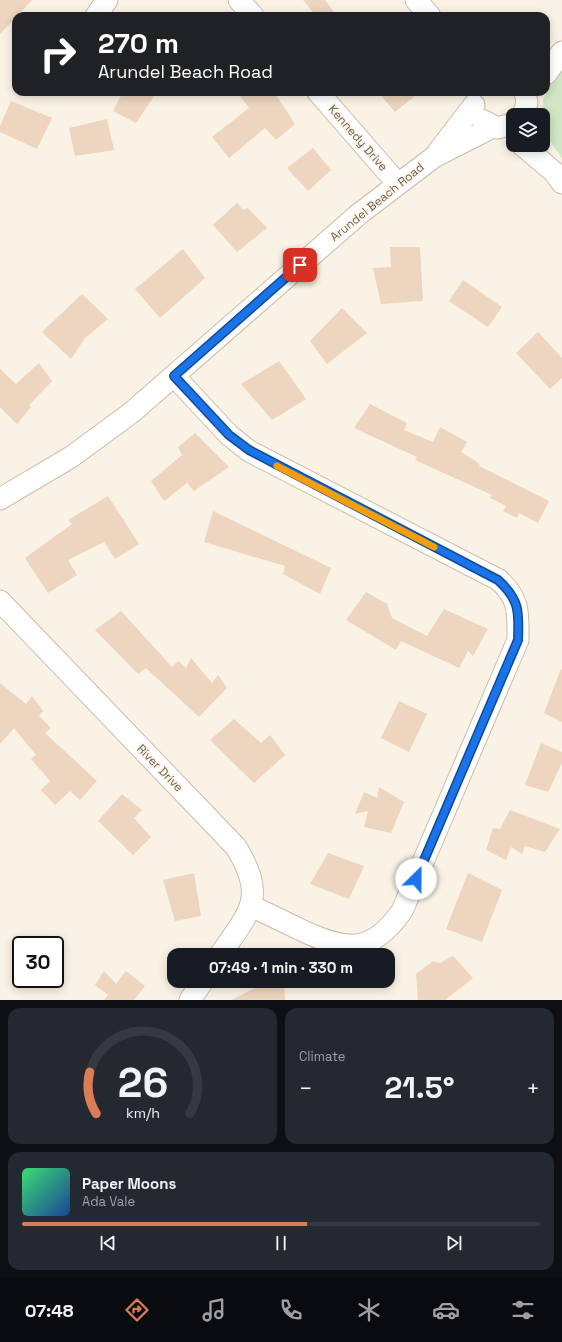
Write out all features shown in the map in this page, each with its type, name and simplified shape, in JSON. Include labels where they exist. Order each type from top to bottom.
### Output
[{"type":"street","points":[[99,12],[107,0]]},
{"type":"street","points":[[239,0],[250,12]]},
{"type":"street","points":[[416,0],[426,12]]},
{"type":"street","points":[[550,67],[556,56]]},
{"type":"street","name":"Kennedy Drive","points":[[321,96],[397,183]]},
{"type":"street","points":[[474,96],[480,118],[505,129]]},
{"type":"street","name":"Arundel Beach Road","points":[[434,157],[474,96]]},
{"type":"street","name":"Arundel Beach Road","points":[[0,499],[46,473],[99,438],[174,376],[358,214],[397,183],[434,157],[505,129]]},
{"type":"street","points":[[530,152],[558,178]]},
{"type":"street","points":[[545,152],[558,178]]},
{"type":"street","points":[[174,376],[229,435],[249,450],[498,580],[512,593],[516,606],[518,640],[402,911],[390,928],[367,943],[354,946],[336,945],[322,940],[251,906]]},
{"type":"street","name":"River Drive","points":[[0,601],[236,847],[247,865],[253,884],[251,906],[224,948]]},
{"type":"street","points":[[190,1000],[198,988]]},
{"type":"green space","points":[[562,70],[562,158],[550,141],[550,108],[543,108],[543,100],[545,96],[550,96],[550,87],[555,77]]},
{"type":"building","points":[[0,0],[32,0],[21,12],[12,12],[12,21],[0,34]]},
{"type":"building","points":[[303,0],[325,0],[334,12],[313,12]]},
{"type":"building","points":[[121,96],[154,96],[136,123],[113,111]]},
{"type":"building","points":[[240,96],[277,96],[295,124],[276,140],[265,128],[229,158],[212,137],[249,108]]},
{"type":"building","points":[[381,96],[415,96],[395,112]]},
{"type":"building","points":[[11,101],[52,118],[37,149],[0,132],[0,126]]},
{"type":"building","points":[[107,119],[114,150],[75,156],[69,128]]},
{"type":"building","points":[[313,148],[331,170],[308,191],[287,168]]},
{"type":"building","points":[[237,203],[243,210],[248,208],[267,228],[237,252],[213,225]]},
{"type":"building","points":[[390,247],[420,247],[423,301],[381,304],[373,268],[391,267]]},
{"type":"building","points":[[183,249],[205,278],[160,318],[135,289]]},
{"type":"building","points":[[463,280],[502,307],[488,327],[449,301]]},
{"type":"building","points":[[82,294],[108,319],[85,338],[71,359],[42,332]]},
{"type":"building","points":[[342,308],[367,333],[327,364],[310,341]]},
{"type":"building","points":[[538,332],[562,358],[562,378],[550,389],[516,353]]},
{"type":"building","points":[[279,361],[306,399],[272,420],[241,384]]},
{"type":"building","points":[[39,363],[52,381],[29,405],[31,407],[17,424],[0,407],[0,369],[16,384]]},
{"type":"building","points":[[370,404],[407,423],[404,430],[433,442],[440,427],[467,442],[461,452],[480,464],[479,466],[549,501],[538,523],[519,513],[517,518],[503,511],[506,506],[490,498],[492,495],[415,460],[417,457],[354,428]]},
{"type":"building","points":[[195,433],[229,467],[194,491],[187,483],[164,501],[151,481],[182,455],[178,447]]},
{"type":"building","points":[[108,496],[139,544],[115,559],[104,542],[68,560],[77,575],[48,593],[25,558],[72,524],[68,520]]},
{"type":"building","points":[[213,511],[331,568],[320,594],[283,574],[285,566],[204,542]]},
{"type":"building","points":[[366,592],[387,604],[392,618],[427,636],[444,609],[488,629],[473,656],[468,651],[459,668],[401,641],[396,650],[346,620]]},
{"type":"building","points":[[121,611],[172,667],[178,661],[186,668],[191,658],[212,683],[218,675],[227,688],[199,717],[146,668],[138,674],[95,630]]},
{"type":"building","points":[[561,669],[562,670],[562,722],[544,713]]},
{"type":"building","points":[[0,683],[26,704],[32,696],[43,711],[39,716],[51,728],[45,733],[97,781],[80,800],[70,791],[55,805],[41,790],[50,781],[31,759],[36,755],[14,728],[0,744]]},
{"type":"building","points":[[399,701],[427,714],[409,752],[381,738]]},
{"type":"building","points":[[234,719],[261,743],[270,735],[285,755],[254,783],[210,740]]},
{"type":"building","points":[[541,743],[562,752],[562,763],[548,792],[525,785]]},
{"type":"building","points":[[379,787],[404,802],[391,833],[364,827],[368,811],[355,814],[364,792],[377,798]]},
{"type":"building","points":[[122,794],[142,810],[134,818],[151,837],[133,855],[98,821]]},
{"type":"building","points":[[510,810],[560,829],[545,852],[525,846],[522,854],[511,847],[506,860],[486,850],[493,828],[500,829]]},
{"type":"building","points":[[328,853],[364,866],[349,899],[310,884]]},
{"type":"building","points":[[194,873],[201,916],[175,921],[163,880]]},
{"type":"building","points":[[468,873],[502,890],[482,942],[446,929]]},
{"type":"building","points":[[453,956],[473,978],[445,1000],[418,1000],[416,974],[433,961],[440,963]]},
{"type":"building","points":[[104,971],[116,984],[126,971],[145,986],[134,1000],[104,1000],[108,995],[95,985]]},
{"type":"building","points":[[255,988],[284,988],[285,1000],[231,1000]]},
{"type":"slow traffic","points":[[277,466],[434,547]]},
{"type":"route","points":[[300,265],[174,376],[229,435],[249,450],[498,580],[512,593],[516,606],[518,640],[416,879]]}]
